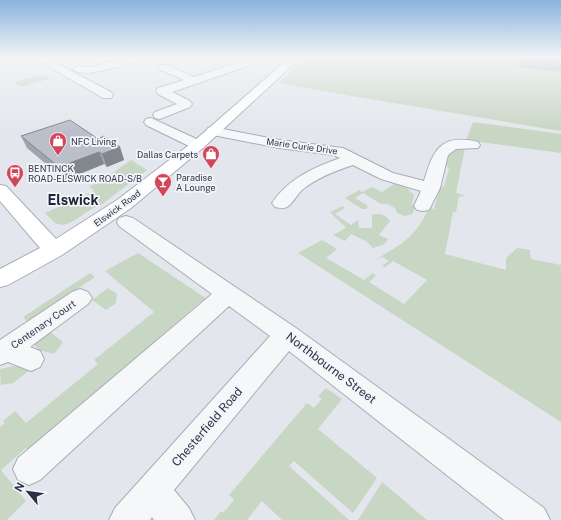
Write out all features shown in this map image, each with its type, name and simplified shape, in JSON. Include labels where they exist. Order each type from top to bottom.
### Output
[{"type":"main road","name":"Elswick Road","points":[[0,279],[54,250],[124,204],[198,145],[268,82]]},
{"type":"main road","points":[[0,190],[54,250]]},
{"type":"street","points":[[84,82],[107,95]]},
{"type":"street","points":[[188,82],[162,91],[186,104],[156,118],[198,145]]},
{"type":"street","name":"Marie Curie Drive","points":[[214,131],[279,144],[329,149],[344,153],[387,176],[431,188]]},
{"type":"street","points":[[423,206],[431,188],[442,150],[448,145],[456,143],[473,145]]},
{"type":"street","points":[[281,203],[293,187],[304,179],[353,159]]},
{"type":"street","name":"Northbourne Street","points":[[126,222],[288,335],[532,520]]},
{"type":"street","points":[[29,469],[229,293]]},
{"type":"street","name":"Centenary Court","points":[[3,352],[80,298]]},
{"type":"street","name":"Chesterfield Road","points":[[127,520],[288,335]]},
{"type":"street","name":"Centenary Court","points":[[3,352],[31,359]]},
{"type":"street","points":[[152,491],[177,520]]},
{"type":"green space","points":[[14,82],[38,82],[23,86]]},
{"type":"green space","points":[[281,82],[561,82],[561,131],[322,91]]},
{"type":"green space","points":[[473,122],[561,134],[561,153],[466,140]]},
{"type":"green space","points":[[465,147],[456,193],[464,195],[463,197],[459,196],[456,212],[453,212],[445,254],[506,270],[506,258],[517,248],[530,250],[531,259],[561,265],[561,422],[298,253],[322,240],[337,249],[326,258],[364,280],[373,273],[376,276],[369,282],[404,304],[427,280],[393,261],[385,267],[382,266],[389,261],[383,257],[375,260],[407,239],[418,227],[429,208],[434,209],[440,188],[444,186],[449,168],[443,162],[444,151]]},
{"type":"green space","points":[[131,160],[147,170],[101,205],[72,222],[62,225],[55,223],[45,213],[94,191],[89,186],[100,182]]},
{"type":"green space","points":[[394,184],[407,188],[414,195],[412,204],[416,206],[412,214],[405,216],[397,213],[396,209],[388,204],[381,204],[363,193],[355,198],[368,206],[366,209],[362,209],[345,198],[359,190],[362,192],[372,187],[382,192]]},
{"type":"green space","points":[[342,206],[345,208],[335,214],[351,225],[358,220],[359,228],[372,228],[372,215],[384,215],[390,221],[379,235],[388,239],[385,244],[373,248],[366,241],[351,234],[345,241],[333,235],[346,228],[330,212]]},
{"type":"green space","points":[[138,253],[210,301],[205,306],[200,302],[29,451],[26,448],[1,470],[26,501],[7,520],[0,520],[0,427],[5,423],[3,421],[15,411],[26,423],[98,364],[94,360],[154,312],[105,271]]},
{"type":"green space","points":[[90,273],[95,277],[28,322],[23,317]]},
{"type":"green space","points":[[108,288],[117,294],[116,303],[106,310],[92,300]]},
{"type":"green space","points":[[45,328],[63,342],[54,354],[39,350],[34,344]]},
{"type":"green space","points":[[14,366],[30,370],[13,383],[1,385],[0,369]]},
{"type":"green space","points":[[326,388],[342,399],[318,429],[377,478],[353,513],[294,461],[289,466],[349,520],[282,520],[262,501],[247,520],[214,520],[221,511],[223,513],[234,500],[229,495],[307,403],[314,408],[322,399],[318,396]]},
{"type":"green space","points":[[382,482],[427,520],[358,520]]},
{"type":"building","points":[[70,120],[98,139],[104,136],[120,147],[102,154],[99,152],[59,167],[21,136]]},
{"type":"place","name":"NFC Living","points":[[58,156]]},
{"type":"place","name":"Dallas Carpets","points":[[211,169]]},
{"type":"place","name":"BENTINCK ROAD-ELSWICK ROAD-S/B","points":[[15,188]]},
{"type":"place","name":"Paradise A Lounge","points":[[163,197]]},
{"type":"district","name":"Elswick","points":[[73,200]]}]
